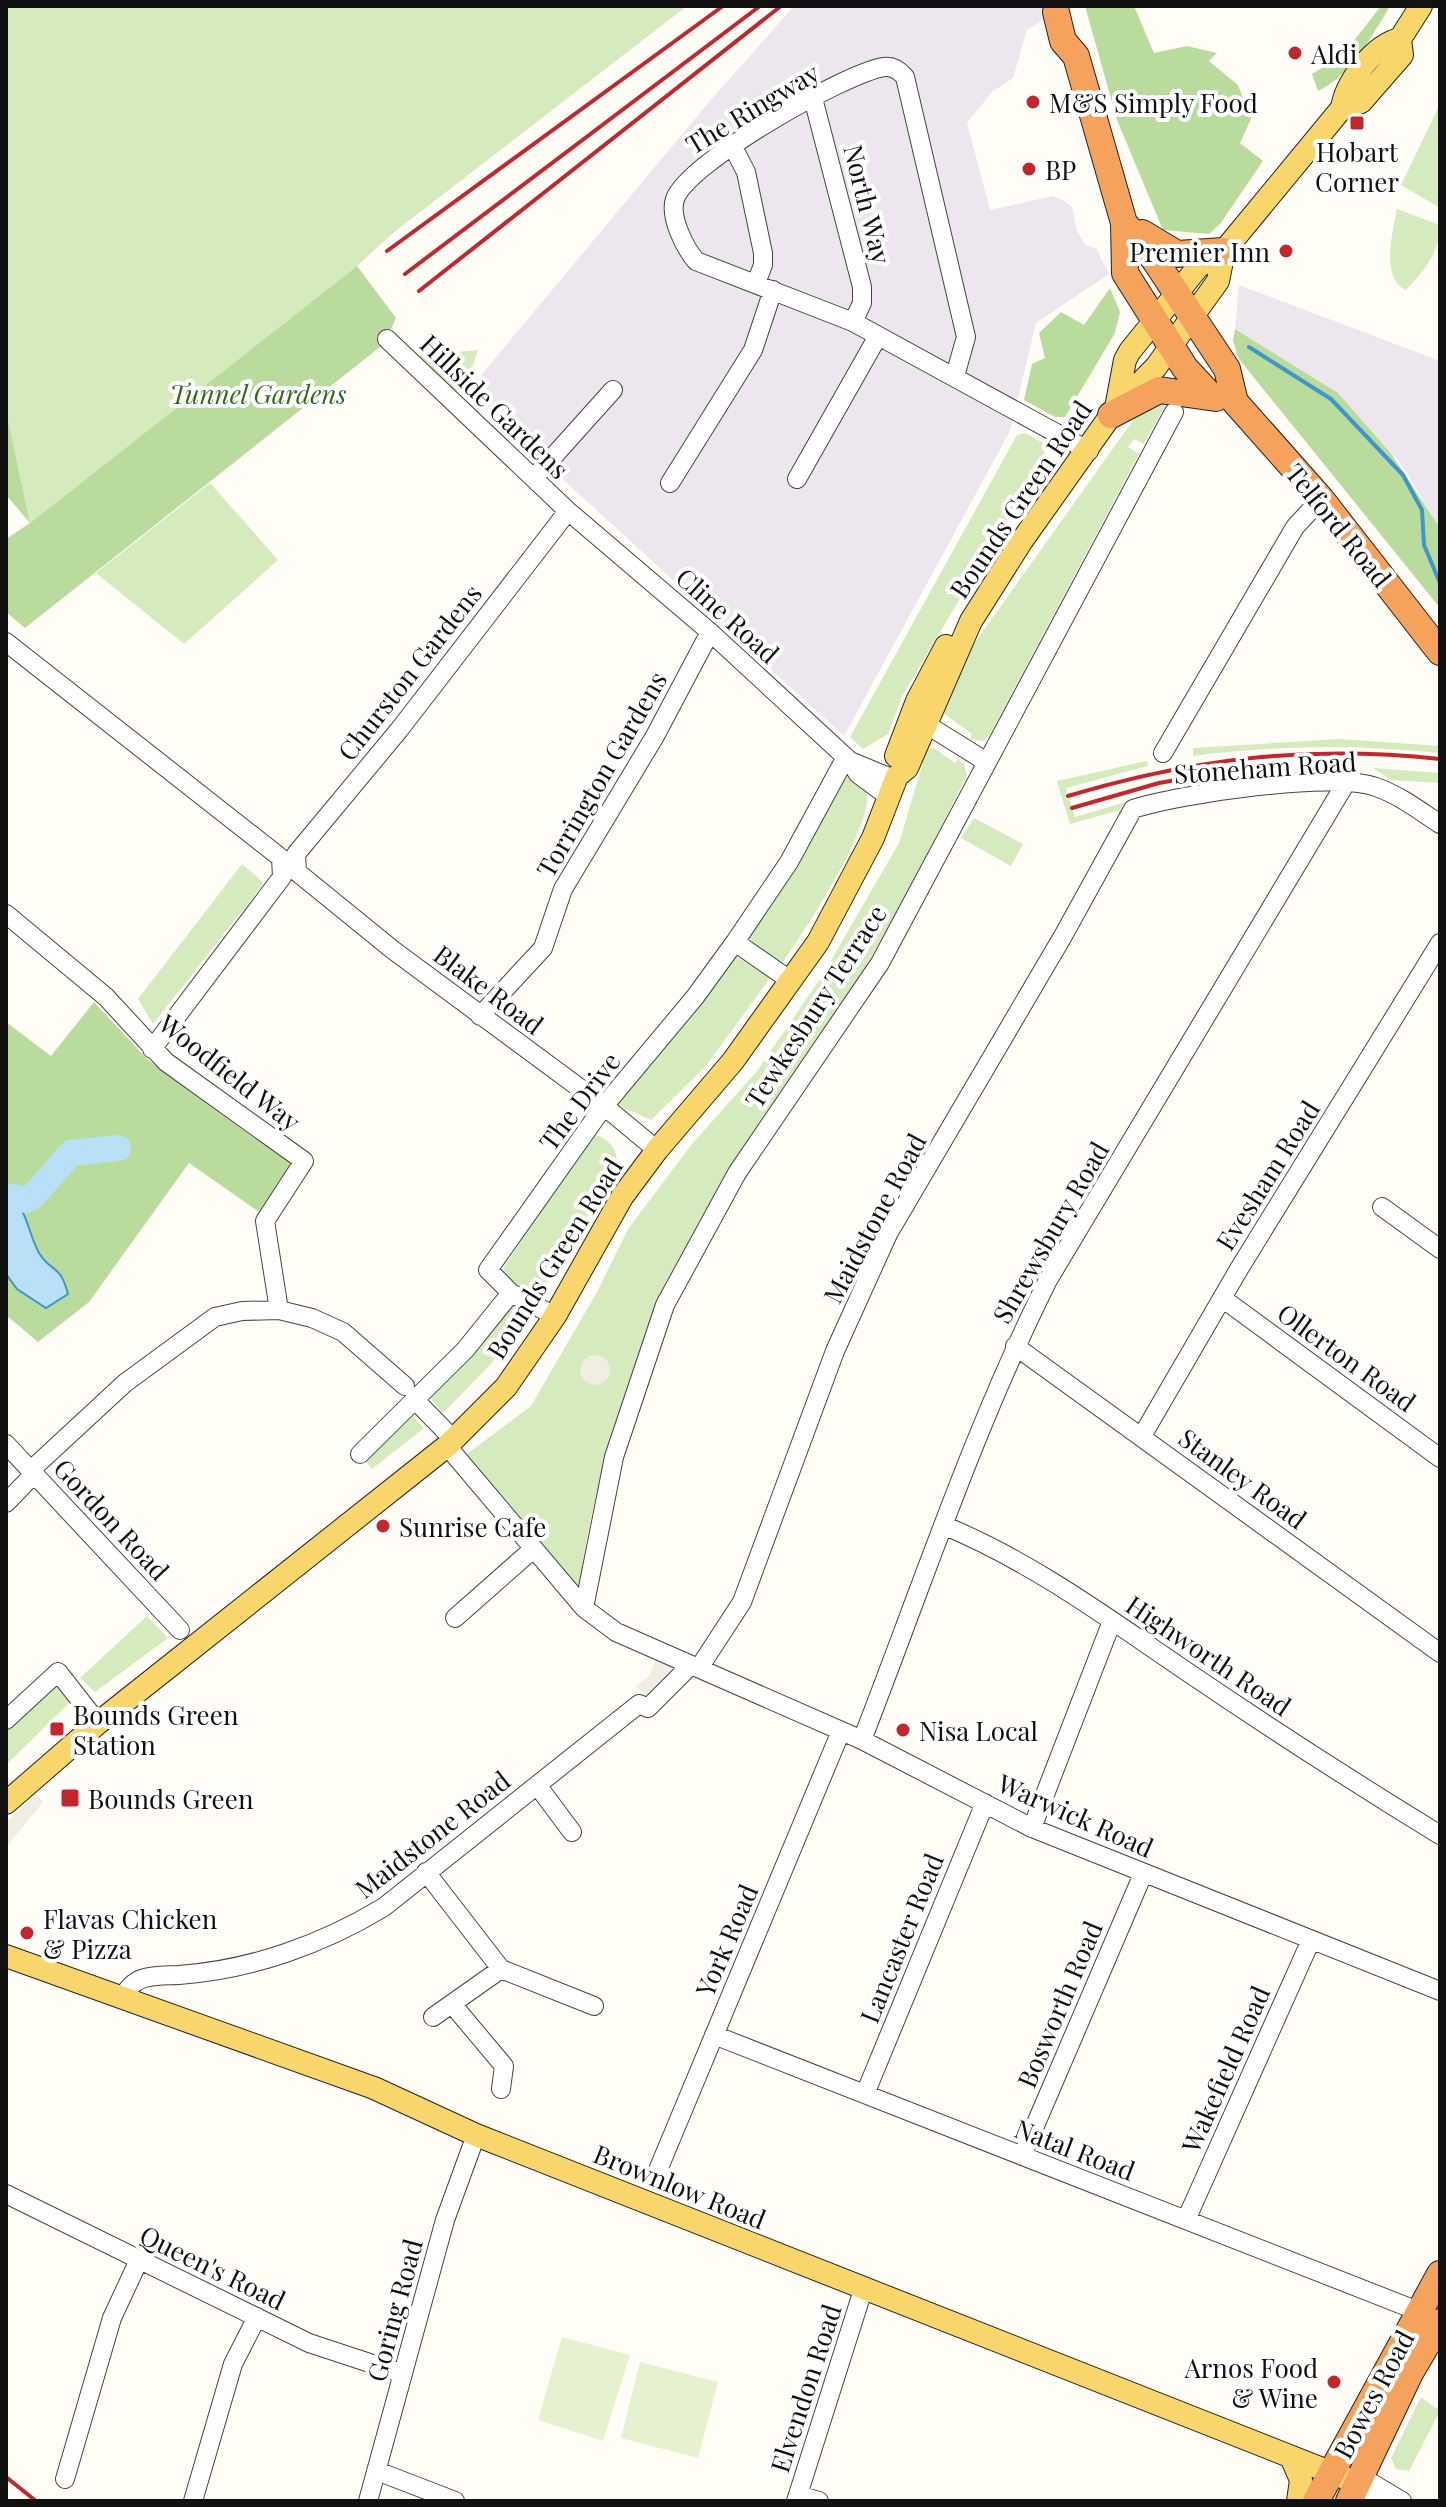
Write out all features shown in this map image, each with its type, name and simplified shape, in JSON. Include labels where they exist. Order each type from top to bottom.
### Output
[{"type":"highway","points":[[1064,9],[1063,41],[1076,56],[1131,230],[1171,312]]},
{"type":"highway","points":[[1131,230],[1148,235],[1167,251],[1177,254],[1224,251]]},
{"type":"highway","name":"Telford Road","points":[[1171,312],[1171,346],[1321,499],[1440,652]]},
{"type":"highway","name":"Telford Road","points":[[1171,312],[1227,369],[1223,400]]},
{"type":"highway","points":[[1114,412],[1159,390],[1223,400]]},
{"type":"highway","name":"Bowes Road","points":[[1359,2495],[1410,2373],[1440,2274]]},
{"type":"highway","name":"Bowes Road","points":[[1316,2501],[1429,2316]]},
{"type":"main road","points":[[1224,251],[1342,108],[1361,102],[1402,55],[1400,39],[1421,6]]},
{"type":"main road","name":"Bounds Green Road","points":[[1114,412],[1125,360],[1171,312],[1218,281],[1224,251]]},
{"type":"main road","name":"Bounds Green Road","points":[[6,1803],[98,1723],[450,1443],[506,1387],[555,1316],[622,1197],[657,1150],[733,1061],[791,981],[844,894],[894,784],[895,757],[918,720],[944,648],[971,621],[1021,542],[1114,412],[1171,346]]},
{"type":"main road","name":"Brownlow Road","points":[[6,1956],[374,2088],[476,2135],[1331,2472],[1359,2495]]},
{"type":"main road","points":[[1331,2472],[1348,2472],[1354,2466],[1388,2402],[1410,2373]]},
{"type":"main road","points":[[1291,2457],[1301,2480],[1298,2501]]},
{"type":"street","name":"The Ringway","points":[[955,376],[961,364],[966,337],[905,77],[889,66],[880,68],[813,98],[686,180],[675,200],[674,215],[696,261],[853,322],[1089,451]]},
{"type":"street","name":"North Way","points":[[813,98],[862,287],[862,303],[853,322]]},
{"type":"street","points":[[670,483],[753,350],[764,286],[763,253],[746,172],[733,147]]},
{"type":"street","points":[[797,479],[878,336]]},
{"type":"street","name":"Hillside Gardens","points":[[387,339],[568,511]]},
{"type":"street","points":[[534,478],[613,390]]},
{"type":"street","name":"Tewkesbury Terrace","points":[[584,1608],[614,1457],[665,1305],[737,1173],[880,963],[985,761],[1174,412]]},
{"type":"street","points":[[1163,753],[1295,527],[1321,499]]},
{"type":"street","name":"Cline Road","points":[[568,511],[710,632],[848,759],[858,774],[894,784]]},
{"type":"street","name":"Churston Gardens","points":[[152,1049],[282,877],[296,854],[399,730],[568,511]]},
{"type":"street","name":"Torrington Gardens","points":[[480,1016],[543,948],[563,889],[655,736],[710,632]]},
{"type":"street","name":"Blake Road","points":[[6,642],[393,950],[604,1106],[657,1150]]},
{"type":"street","points":[[918,720],[985,761]]},
{"type":"street","name":"The Drive","points":[[555,1316],[511,1293],[488,1270],[604,1106],[695,997],[735,942],[789,862],[848,759]]},
{"type":"street","name":"Stoneham Road","points":[[1133,809],[1199,793],[1347,781],[1375,786],[1440,824]]},
{"type":"street","name":"Shrewsbury Road","points":[[862,1740],[1015,1346],[1048,1280],[1347,781]]},
{"type":"street","name":"Maidstone Road","points":[[122,1999],[128,1986],[143,1977],[188,1974],[253,1963],[332,1934],[384,1907],[639,1704],[648,1708],[695,1667],[742,1602],[835,1351],[888,1234],[1063,936],[1133,809]]},
{"type":"street","name":"Woodfield Way","points":[[6,914],[106,997],[152,1049],[304,1161],[265,1221],[279,1310]]},
{"type":"street","points":[[735,942],[791,981]]},
{"type":"street","name":"Evesham Road","points":[[1142,1436],[1222,1298],[1440,943]]},
{"type":"street","points":[[1382,1207],[1440,1249]]},
{"type":"street","points":[[360,1454],[410,1393],[465,1350],[511,1293]]},
{"type":"street","name":"Ollerton Road","points":[[1222,1298],[1440,1458]]},
{"type":"street","points":[[6,1503],[33,1472],[125,1383],[215,1317],[242,1311],[279,1310],[312,1318],[343,1332],[410,1393],[532,1550],[584,1608]]},
{"type":"street","name":"Stanley Road","points":[[1015,1346],[1440,1653]]},
{"type":"street","name":"Gordon Road","points":[[6,1444],[180,1630]]},
{"type":"street","name":"Highworth Road","points":[[945,1526],[993,1546],[1112,1621],[1340,1775],[1440,1835]]},
{"type":"street","points":[[455,1618],[532,1550]]},
{"type":"street","name":"Warwick Road","points":[[584,1608],[603,1624],[862,1740],[1032,1828],[1440,1991]]},
{"type":"street","points":[[1032,1828],[1112,1621]]},
{"type":"street","points":[[6,1720],[58,1672],[98,1723]]},
{"type":"street","name":"York Road","points":[[658,2170],[841,1731]]},
{"type":"street","points":[[537,1785],[572,1832]]},
{"type":"street","name":"Lancaster Road","points":[[865,2094],[985,1803]]},
{"type":"street","points":[[426,1872],[501,1969],[594,2006]]},
{"type":"street","name":"Bosworth Road","points":[[1022,2156],[1143,1874]]},
{"type":"street","name":"Wakefield Road","points":[[1186,2220],[1311,1940]]},
{"type":"street","points":[[433,2017],[501,1969]]},
{"type":"street","points":[[452,2004],[504,2066],[501,2089]]},
{"type":"street","name":"Natal Road","points":[[714,2035],[1429,2316]]},
{"type":"street","name":"Goring Road","points":[[368,2501],[445,2220],[476,2135]]},
{"type":"street","name":"Queen's Road","points":[[8,2200],[309,2343],[403,2374]]},
{"type":"street","points":[[65,2479],[112,2318],[139,2260]]},
{"type":"street","name":"Elvendon Road","points":[[797,2498],[863,2290]]},
{"type":"street","points":[[193,2501],[233,2364],[257,2317]]},
{"type":"street","points":[[377,2471],[455,2501]]},
{"type":"street","points":[[1359,2495],[1370,2482],[1402,2501]]},
{"type":"street","points":[[797,2498],[819,2501]]},
{"type":"shaded area","points":[[794,6],[1065,6],[1027,30],[1013,78],[992,92],[967,123],[990,210],[1053,196],[1063,200],[1072,207],[1077,231],[1086,246],[1096,248],[1109,274],[1036,323],[1010,431],[844,736],[467,392],[709,102]]},
{"type":"shaded area","points":[[1239,285],[1440,361],[1440,529],[1402,465],[1338,393],[1235,329]]},
{"type":"shaded area","points":[[595,1355],[606,1359],[610,1370],[606,1381],[595,1385],[584,1381],[580,1370],[584,1359]]},
{"type":"shaded area","points":[[656,1659],[681,1669],[649,1697],[636,1686],[649,1676]]},
{"type":"shaded area","points":[[36,1794],[43,1802],[6,1847],[6,1822]]},
{"type":"green space","points":[[6,6],[687,6],[393,233],[357,266],[30,523],[6,410]]},
{"type":"green space","points":[[1085,6],[1134,6],[1154,53],[1187,46],[1217,53],[1209,61],[1238,85],[1251,119],[1240,143],[1263,161],[1220,224],[1209,234],[1163,230],[1117,120]]},
{"type":"green space","points":[[1381,6],[1390,6],[1359,54],[1340,76],[1318,91],[1312,74],[1342,56]]},
{"type":"green space","points":[[1440,104],[1440,208],[1401,185]]},
{"type":"green space","points":[[1397,209],[1440,225],[1434,252],[1406,290],[1393,276],[1391,265],[1391,242]]},
{"type":"green space","name":"Tunnel Gardens","points":[[357,266],[396,318],[385,343],[25,628],[6,612],[6,539]]},
{"type":"green space","points":[[1110,288],[1120,312],[1115,333],[1065,417],[1055,417],[1024,400],[1032,364],[1045,358],[1039,333],[1061,312],[1084,325]]},
{"type":"green space","points":[[1235,329],[1338,393],[1390,452],[1440,528],[1440,608],[1239,359],[1233,341]]},
{"type":"green space","points":[[478,350],[468,380],[454,394],[414,356]]},
{"type":"green space","points":[[1167,402],[1144,444],[1134,439],[1128,447],[1139,454],[990,734],[983,741],[970,739],[972,734],[943,713],[966,655],[1134,419],[1145,407]]},
{"type":"green space","points":[[6,410],[30,523],[6,495]]},
{"type":"green space","points":[[1025,433],[1043,443],[1045,456],[902,696],[888,734],[863,749],[850,737],[1017,435]]},
{"type":"green space","points":[[210,483],[278,560],[184,644],[96,573]]},
{"type":"green space","points":[[1339,739],[1440,746],[1440,753],[1318,747],[1193,756],[1193,748]]},
{"type":"green space","points":[[934,748],[955,763],[958,759],[964,764],[967,775],[872,955],[823,1033],[742,1148],[677,1268],[654,1318],[616,1423],[588,1531],[579,1587],[463,1457],[531,1406],[597,1292],[628,1229],[692,1144],[757,1071],[822,976],[899,843],[927,749]]},
{"type":"green space","points":[[1147,761],[1148,766],[1066,788],[1075,817],[1126,802],[1120,810],[1070,824],[1057,781]]},
{"type":"green space","points":[[1373,768],[1440,773],[1440,783],[1391,780]]},
{"type":"green space","points":[[846,776],[866,791],[866,806],[860,827],[835,879],[781,965],[749,939]]},
{"type":"green space","points":[[974,818],[1023,844],[1011,866],[961,838]]},
{"type":"green space","points":[[242,864],[264,883],[153,1024],[138,999]]},
{"type":"green space","points":[[735,955],[770,978],[706,1066],[651,1120],[615,1104]]},
{"type":"green space","points":[[94,1002],[146,1058],[294,1166],[262,1214],[189,1163],[89,1302],[38,1342],[6,1315],[6,1022],[51,1056]]},
{"type":"green space","points":[[593,1133],[611,1145],[617,1166],[537,1300],[500,1273]]},
{"type":"green space","points":[[511,1302],[529,1312],[491,1364],[443,1413],[428,1396]]},
{"type":"green space","points":[[410,1413],[424,1428],[372,1469],[362,1457]]},
{"type":"green space","points":[[147,1616],[168,1638],[95,1692],[80,1678]]},
{"type":"green space","points":[[53,1681],[69,1703],[6,1765],[6,1725]]},
{"type":"green space","points":[[562,2337],[630,2355],[603,2441],[538,2420]]},
{"type":"green space","points":[[640,2362],[718,2382],[698,2458],[621,2438]]},
{"type":"green space","points":[[1421,2397],[1440,2411],[1409,2471],[1396,2469],[1391,2458]]},
{"type":"water","points":[[6,1192],[19,1205],[39,1253],[65,1284],[68,1294],[46,1308],[17,1289],[6,1274]]},
{"type":"waterway","points":[[1249,347],[1331,399],[1403,475],[1422,510],[1424,545],[1440,583]]},
{"type":"waterway","points":[[13,1197],[26,1200],[33,1196],[71,1153],[118,1148]]},
{"type":"railway","points":[[387,251],[723,6]]},
{"type":"railway","points":[[405,274],[760,6]]},
{"type":"railway","points":[[419,291],[781,6]]},
{"type":"railway","points":[[1068,796],[1161,772],[1252,758],[1344,754],[1440,759]]},
{"type":"railway","points":[[1072,808],[1159,783],[1244,768]]},
{"type":"railway","points":[[6,2477],[36,2501]]},
{"type":"place","name":"Aldi","points":[[1295,53]]},
{"type":"place","name":"M&S Simply Food","points":[[1033,102]]},
{"type":"place","name":"Hobart Corner","points":[[1357,123]]},
{"type":"place","name":"BP","points":[[1029,169]]},
{"type":"place","name":"Premier Inn","points":[[1286,251]]},
{"type":"place","name":"Sunrise Cafe","points":[[383,1526]]},
{"type":"place","name":"Bounds Green Station","points":[[57,1729]]},
{"type":"place","name":"Nisa Local","points":[[903,1730]]},
{"type":"place","name":"Bounds Green","points":[[70,1798]]},
{"type":"place","name":"Flavas Chicken & Pizza","points":[[27,1933]]},
{"type":"place","name":"Arnos Food & Wine","points":[[1334,2382]]}]
